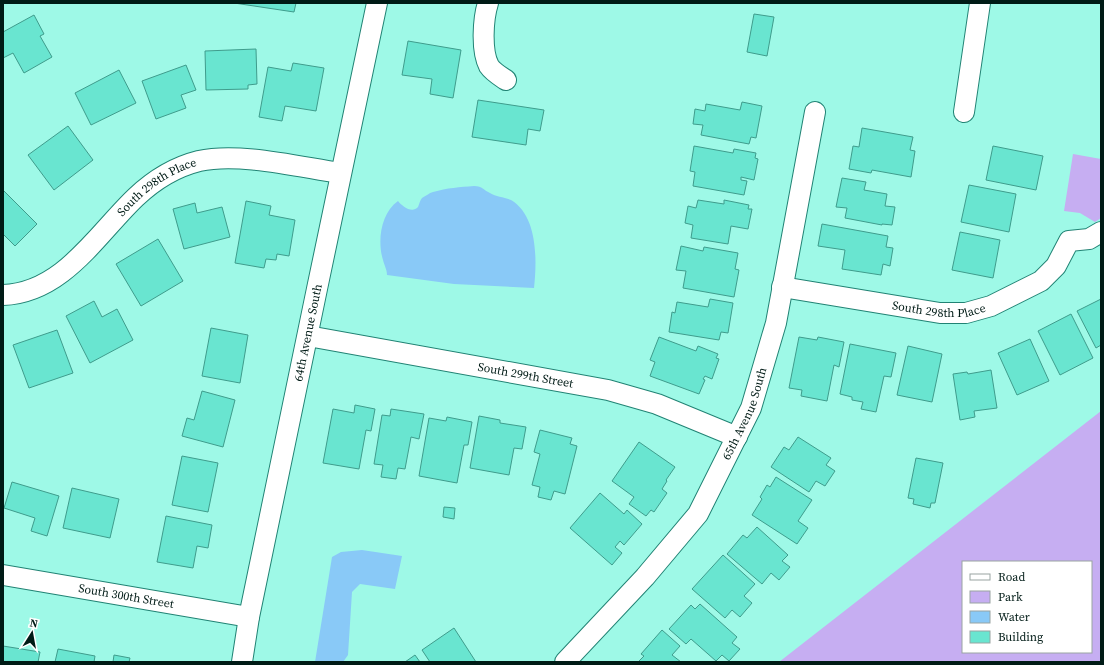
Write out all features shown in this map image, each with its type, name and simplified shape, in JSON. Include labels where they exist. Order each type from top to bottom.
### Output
[{"type":"street","name":"64th Avenue South","points":[[242,662],[249,617],[308,336],[340,174],[377,3]]},
{"type":"street","points":[[488,3],[485,12],[485,52],[488,64],[493,71],[506,80]]},
{"type":"street","points":[[964,112],[980,3]]},
{"type":"street","name":"65th Avenue South","points":[[565,662],[645,577],[698,514],[751,408],[765,365],[776,323],[815,112]]},
{"type":"street","name":"South 298th Place","points":[[3,295],[28,290],[52,279],[62,272],[88,249],[127,206],[144,190],[164,176],[186,165],[200,161],[233,158],[252,159],[340,174]]},
{"type":"street","name":"South 298th Place","points":[[782,287],[940,313],[966,313],[990,306],[1041,281],[1056,266],[1069,241],[1089,238],[1101,232]]},
{"type":"street","name":"South 299th Street","points":[[308,336],[608,390],[657,404],[737,437]]},
{"type":"street","name":"South 300th Street","points":[[3,575],[249,617]]},
{"type":"green space","points":[[1073,154],[1101,159],[1101,218],[1095,222],[1080,213],[1064,211]]},
{"type":"green space","points":[[1101,411],[1101,662],[779,662]]},
{"type":"water","points":[[474,186],[481,187],[488,192],[511,200],[520,207],[526,217],[534,240],[534,288],[454,284],[387,275],[380,244],[384,220],[392,206],[398,201],[405,207],[413,210],[418,207],[422,198],[432,192]]},
{"type":"water","points":[[362,550],[402,556],[395,589],[360,584],[352,592],[348,655],[343,662],[315,662],[332,557],[341,552]]},
{"type":"building","points":[[234,3],[296,3],[294,12]]},
{"type":"building","points":[[754,14],[774,17],[767,56],[747,52]]},
{"type":"building","points":[[34,15],[44,34],[40,36],[52,57],[24,73],[13,53],[3,58],[3,32]]},
{"type":"building","points":[[408,41],[461,50],[453,98],[430,94],[432,79],[402,75]]},
{"type":"building","points":[[256,49],[257,84],[248,85],[248,89],[206,90],[205,51]]},
{"type":"building","points":[[293,63],[324,68],[316,111],[285,106],[282,121],[259,117],[268,67],[291,71]]},
{"type":"building","points":[[186,65],[196,90],[181,95],[186,108],[156,119],[142,81]]},
{"type":"building","points":[[119,70],[136,103],[91,125],[75,93]]},
{"type":"building","points":[[478,100],[544,110],[540,131],[528,129],[526,145],[472,137]]},
{"type":"building","points":[[742,102],[762,106],[756,138],[751,137],[749,144],[701,135],[703,125],[693,124],[695,109],[705,111],[706,104],[740,110]]},
{"type":"building","points":[[68,126],[93,160],[54,190],[28,155]]},
{"type":"building","points":[[862,128],[913,137],[910,150],[915,151],[911,177],[872,170],[871,173],[849,169],[853,146],[859,147]]},
{"type":"building","points":[[694,146],[733,153],[734,149],[756,153],[755,158],[758,159],[754,180],[741,177],[741,180],[747,181],[744,195],[693,186],[695,172],[690,171]]},
{"type":"building","points":[[993,146],[1043,156],[1036,190],[986,180]]},
{"type":"building","points":[[842,178],[866,182],[864,190],[887,194],[885,206],[895,207],[892,225],[882,225],[845,218],[847,208],[836,207]]},
{"type":"building","points":[[969,185],[1016,194],[1009,232],[961,222]]},
{"type":"building","points":[[3,190],[37,224],[15,246],[3,234]]},
{"type":"building","points":[[698,200],[724,204],[724,200],[749,205],[748,209],[752,209],[748,229],[731,226],[728,244],[691,238],[693,225],[685,223],[688,206],[696,208]]},
{"type":"building","points":[[246,201],[271,206],[269,215],[295,220],[289,256],[277,254],[276,260],[266,259],[264,268],[235,263]]},
{"type":"building","points":[[195,203],[197,213],[222,207],[230,237],[184,249],[173,209]]},
{"type":"building","points":[[822,224],[888,236],[886,247],[893,248],[890,266],[883,264],[881,275],[842,269],[845,250],[818,246]]},
{"type":"building","points":[[960,232],[1000,240],[993,278],[952,270]]},
{"type":"building","points":[[158,239],[183,281],[141,306],[116,264]]},
{"type":"building","points":[[681,246],[703,251],[704,247],[738,253],[735,269],[739,270],[734,297],[683,288],[686,271],[676,270]]},
{"type":"building","points":[[710,299],[733,303],[728,333],[721,332],[719,340],[669,332],[672,312],[675,313],[677,302],[708,307]]},
{"type":"building","points":[[1101,299],[1101,345],[1096,348],[1077,311]]},
{"type":"building","points":[[94,301],[102,317],[117,309],[133,340],[90,363],[66,316]]},
{"type":"building","points":[[1071,314],[1093,358],[1060,375],[1038,331]]},
{"type":"building","points":[[211,328],[248,335],[240,383],[202,376]]},
{"type":"building","points":[[57,330],[73,373],[29,388],[13,345]]},
{"type":"building","points":[[659,337],[696,351],[698,346],[718,354],[716,358],[719,359],[712,379],[705,376],[703,379],[705,380],[699,394],[650,376],[655,362],[650,360]]},
{"type":"building","points":[[799,337],[817,340],[818,337],[844,342],[839,367],[834,365],[827,401],[801,396],[802,390],[789,388]]},
{"type":"building","points":[[1030,339],[1049,381],[1017,395],[998,353]]},
{"type":"building","points":[[850,344],[896,353],[891,377],[884,376],[876,412],[861,409],[863,402],[852,400],[852,397],[840,394]]},
{"type":"building","points":[[908,346],[942,354],[932,402],[897,395]]},
{"type":"building","points":[[991,370],[997,408],[974,411],[975,417],[960,420],[953,374],[967,372],[968,374]]},
{"type":"building","points":[[202,391],[235,400],[223,447],[182,436],[187,418],[194,420]]},
{"type":"building","points":[[355,405],[375,409],[371,431],[366,430],[359,469],[323,463],[333,409],[354,413]]},
{"type":"building","points":[[391,409],[424,414],[419,439],[411,437],[405,469],[398,468],[396,479],[381,477],[383,465],[374,464],[382,415],[390,416]]},
{"type":"building","points":[[479,416],[500,420],[500,423],[526,427],[522,449],[514,448],[509,475],[470,468]]},
{"type":"building","points":[[447,417],[472,422],[468,445],[464,445],[457,483],[419,476],[429,418],[446,421]]},
{"type":"building","points":[[540,430],[572,438],[570,444],[577,446],[565,494],[554,491],[551,500],[538,497],[540,487],[532,485],[540,454],[534,452]]},
{"type":"building","points":[[798,437],[831,458],[826,465],[835,471],[825,486],[816,481],[809,492],[771,467],[784,447],[789,450]]},
{"type":"building","points":[[639,442],[675,467],[662,489],[667,493],[654,512],[651,510],[646,516],[629,504],[634,497],[612,481]]},
{"type":"building","points":[[182,456],[218,463],[208,512],[172,505]]},
{"type":"building","points":[[916,458],[943,463],[935,503],[931,503],[930,508],[913,504],[914,499],[908,498]]},
{"type":"building","points":[[776,477],[812,500],[798,521],[808,528],[797,544],[752,515],[762,499],[760,497],[767,485],[770,487]]},
{"type":"building","points":[[12,482],[59,496],[47,536],[31,531],[35,518],[4,508]]},
{"type":"building","points":[[72,488],[119,499],[110,538],[63,528]]},
{"type":"building","points":[[600,493],[624,514],[627,510],[642,524],[624,545],[620,541],[615,547],[622,553],[612,565],[570,528]]},
{"type":"building","points":[[444,507],[455,508],[454,519],[443,517]]},
{"type":"building","points":[[166,516],[212,525],[208,548],[197,546],[193,568],[157,562]]},
{"type":"building","points":[[757,527],[788,555],[782,561],[790,567],[779,580],[771,573],[762,584],[727,554],[743,535],[747,538]]},
{"type":"building","points":[[723,555],[755,584],[744,596],[752,603],[740,617],[732,610],[725,618],[692,589]]},
{"type":"building","points":[[700,604],[737,637],[732,643],[740,649],[729,661],[722,655],[716,661],[691,639],[686,644],[669,629],[691,605],[695,609]]},
{"type":"building","points":[[454,628],[476,662],[430,662],[422,650]]},
{"type":"building","points":[[662,630],[680,646],[672,655],[681,662],[638,662],[644,656],[641,654]]},
{"type":"building","points":[[3,646],[40,652],[38,662],[3,662]]},
{"type":"building","points":[[58,649],[95,656],[94,662],[55,662]]},
{"type":"building","points":[[114,655],[130,658],[129,662],[113,662]]},
{"type":"building","points":[[415,655],[420,662],[405,662]]}]
